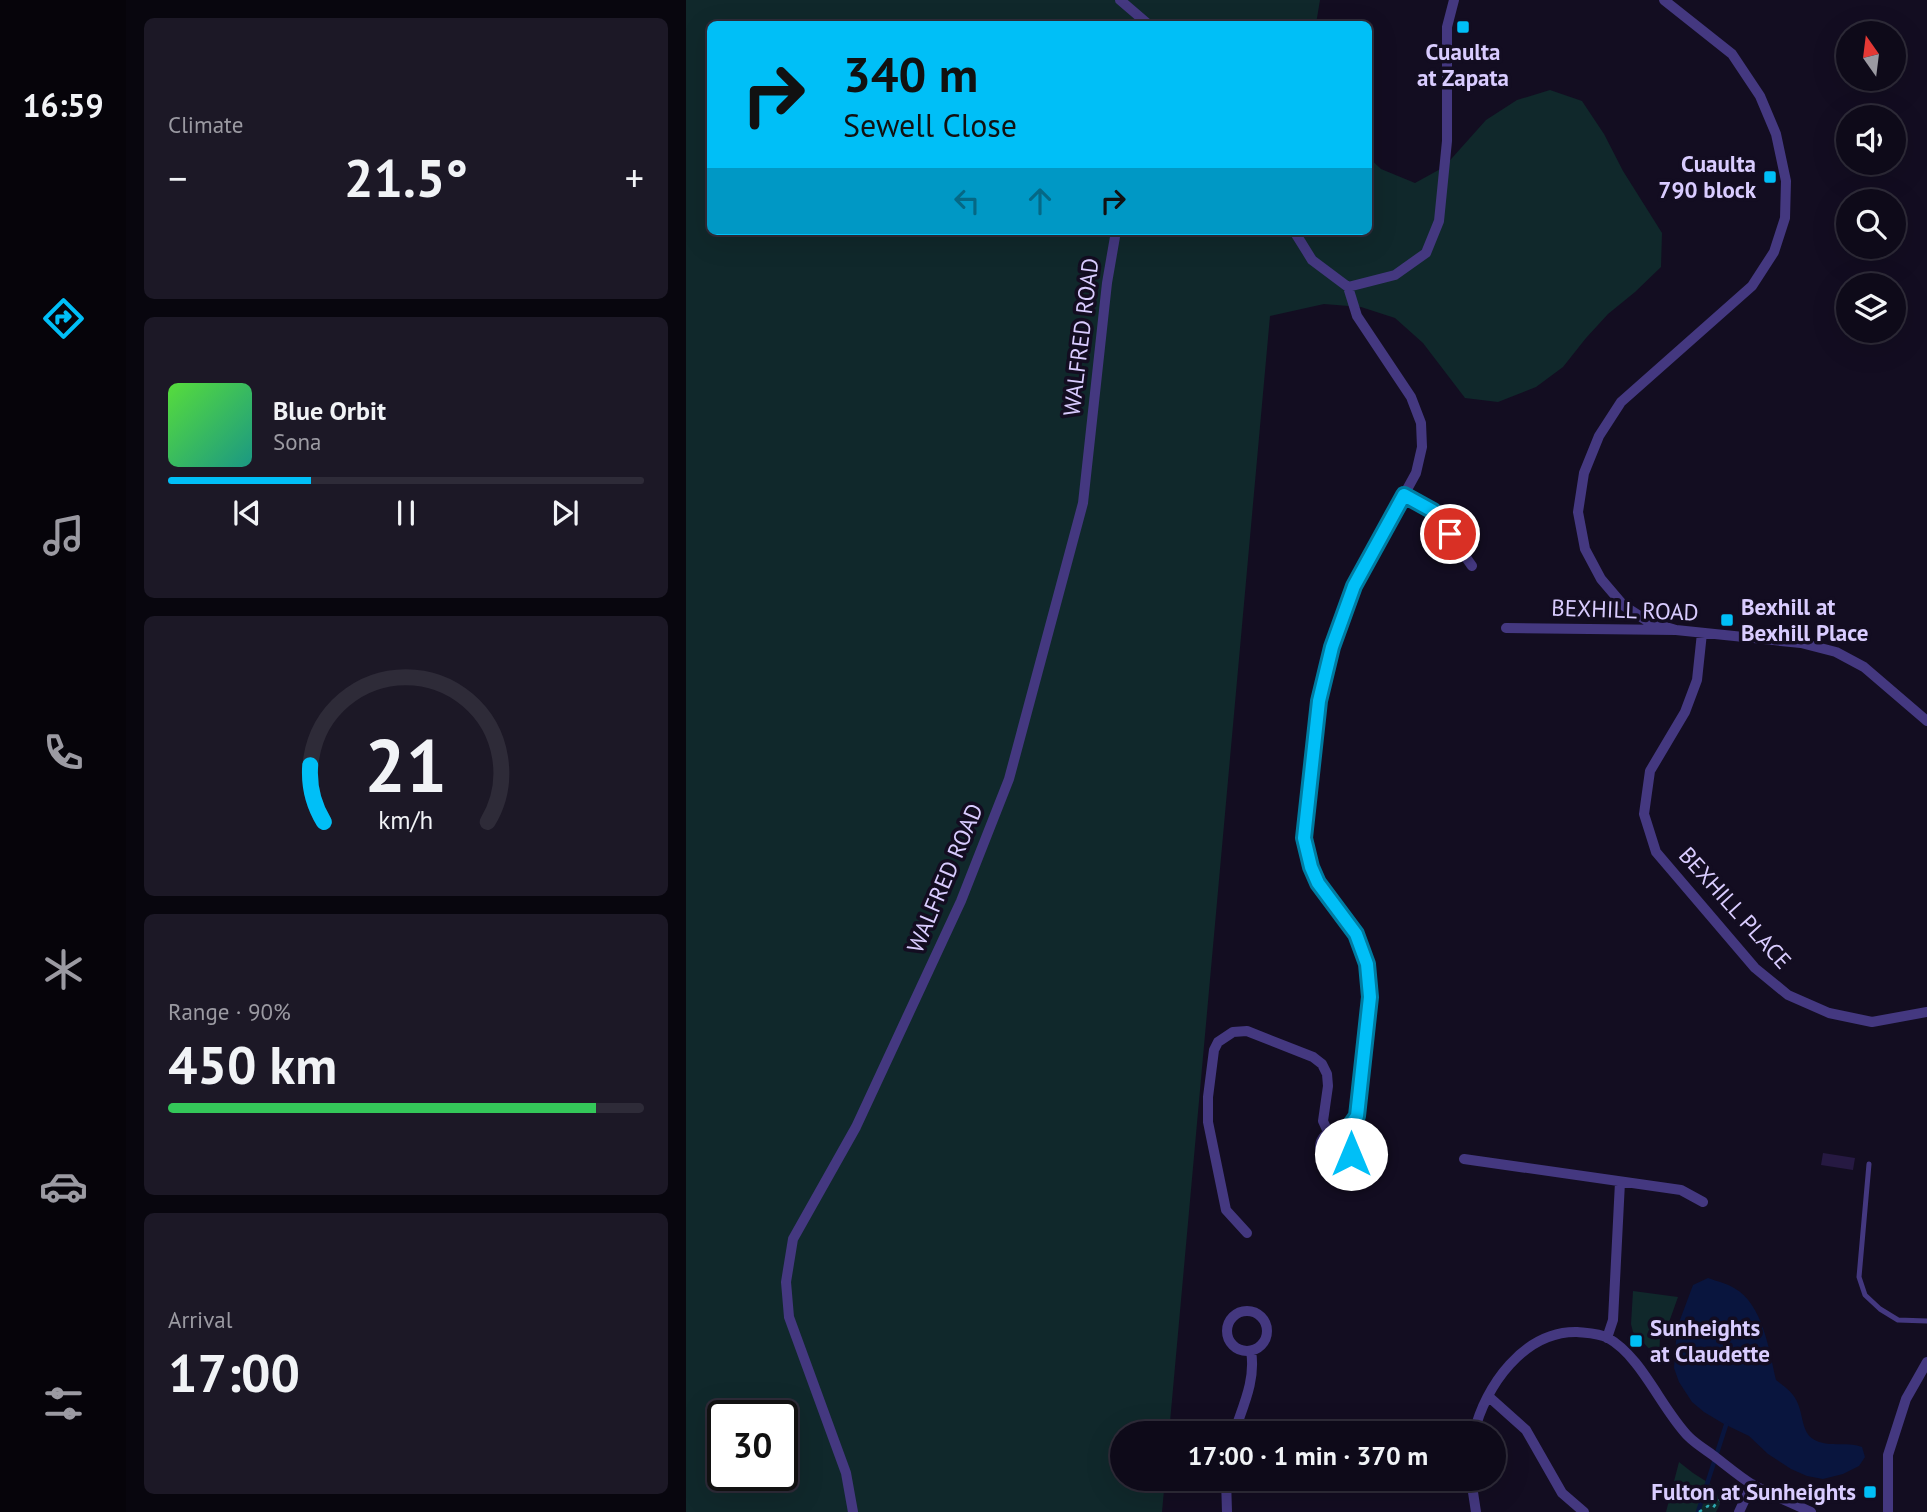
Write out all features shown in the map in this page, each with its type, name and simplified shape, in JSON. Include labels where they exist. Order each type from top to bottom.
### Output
[{"type":"street","points":[[1120,0],[1144,21]]},
{"type":"street","points":[[1348,287],[1395,275],[1426,253],[1439,221],[1447,141],[1447,27],[1454,0]]},
{"type":"street","points":[[1664,0],[1731,54],[1760,96],[1776,134],[1786,181],[1785,218],[1774,252],[1752,286],[1621,402],[1599,436],[1584,473],[1578,512],[1585,549],[1601,579],[1624,606],[1649,622],[1676,631]]},
{"type":"street","name":"WALFRED ROAD","points":[[853,1512],[846,1473],[789,1317],[786,1282],[793,1238],[856,1127],[961,901],[1009,779],[1083,503],[1107,283],[1115,235]]},
{"type":"street","points":[[1296,235],[1312,260],[1348,287],[1357,316],[1410,397],[1421,422],[1422,447],[1416,473],[1354,586],[1332,647],[1319,701],[1304,838],[1318,883],[1356,934],[1367,964],[1370,997],[1357,1116],[1345,1133]]},
{"type":"street","points":[[1404,495],[1433,511],[1472,566]]},
{"type":"street","name":"BEXHILL ROAD","points":[[1506,628],[1676,631],[1801,643],[1836,652],[1864,667],[1927,721]]},
{"type":"street","name":"BEXHILL PLACE","points":[[1702,633],[1697,680],[1685,712],[1650,771],[1644,814],[1656,852],[1755,968],[1788,995],[1829,1013],[1872,1022],[1927,1012]]},
{"type":"street","points":[[1247,1233],[1226,1210],[1208,1122],[1208,1097],[1214,1050],[1218,1042],[1233,1032],[1247,1031],[1313,1056],[1328,1074],[1323,1121],[1328,1132]]},
{"type":"street","points":[[1339,1130],[1352,1142],[1351,1154],[1342,1162],[1335,1163],[1324,1159],[1321,1153],[1320,1141],[1328,1132],[1339,1130]]},
{"type":"street","points":[[1464,1159],[1681,1190],[1703,1202]]},
{"type":"street","points":[[1607,1338],[1614,1320],[1620,1182]]},
{"type":"street","points":[[1479,1421],[1488,1396],[1511,1363],[1536,1343],[1569,1332],[1607,1338],[1625,1351],[1689,1437],[1750,1482],[1811,1512]]},
{"type":"street","points":[[1238,1421],[1251,1381],[1251,1351]]},
{"type":"street","points":[[1888,1512],[1888,1455],[1906,1399],[1927,1362]]},
{"type":"street","points":[[1488,1396],[1526,1430],[1562,1493],[1584,1512]]},
{"type":"street","points":[[1740,1512],[1750,1482]]},
{"type":"street","points":[[1226,1491],[1227,1512]]},
{"type":"street","points":[[1473,1491],[1476,1512]]},
{"type":"lane","points":[[1869,1164],[1859,1277],[1865,1295],[1880,1309],[1898,1320],[1927,1321]]},
{"type":"path","points":[[1699,1512],[1708,1506],[1713,1507],[1738,1482],[1750,1482]]},
{"type":"green space","points":[[686,0],[1320,0],[1316,21],[707,21],[707,235],[1372,235],[1372,161],[1381,169],[1415,183],[1444,167],[1486,120],[1517,100],[1550,90],[1582,101],[1662,233],[1661,267],[1608,314],[1563,367],[1536,387],[1498,402],[1465,398],[1423,343],[1395,318],[1361,307],[1324,304],[1270,316],[1170,1421],[1110,1421],[1110,1491],[1164,1491],[1162,1512],[686,1512]]},
{"type":"green space","points":[[1633,1291],[1678,1297],[1668,1325],[1660,1337],[1659,1359],[1633,1332]]},
{"type":"green space","points":[[1679,1462],[1715,1487],[1720,1504],[1716,1512],[1666,1512]]},
{"type":"water","points":[[1708,1278],[1734,1288],[1752,1305],[1763,1329],[1776,1380],[1789,1390],[1796,1400],[1809,1436],[1818,1442],[1862,1447],[1865,1457],[1859,1466],[1823,1479],[1807,1476],[1791,1469],[1768,1454],[1749,1436],[1724,1424],[1692,1402],[1679,1382],[1674,1368],[1677,1328],[1693,1285]]},
{"type":"building","points":[[1823,1153],[1855,1158],[1853,1170],[1821,1165]]},
{"type":"waterway","points":[[1698,1512],[1726,1425]]},
{"type":"place","name":"Cuaulta at Zapata","points":[[1463,27]]},
{"type":"place","name":"Cuaulta 790 block","points":[[1770,177]]},
{"type":"place","name":"Bexhill at Bexhill Place","points":[[1727,620]]},
{"type":"place","name":"Sunheights at Claudette","points":[[1636,1341]]},
{"type":"place","name":"Fulton at Sunheights","points":[[1870,1492]]},
{"type":"route","points":[[1351,1154],[1352,1142],[1345,1133],[1357,1116],[1370,997],[1369,981],[1367,964],[1356,934],[1318,883],[1304,838],[1319,701],[1332,647],[1354,586],[1404,495],[1433,511],[1450,534]]}]
